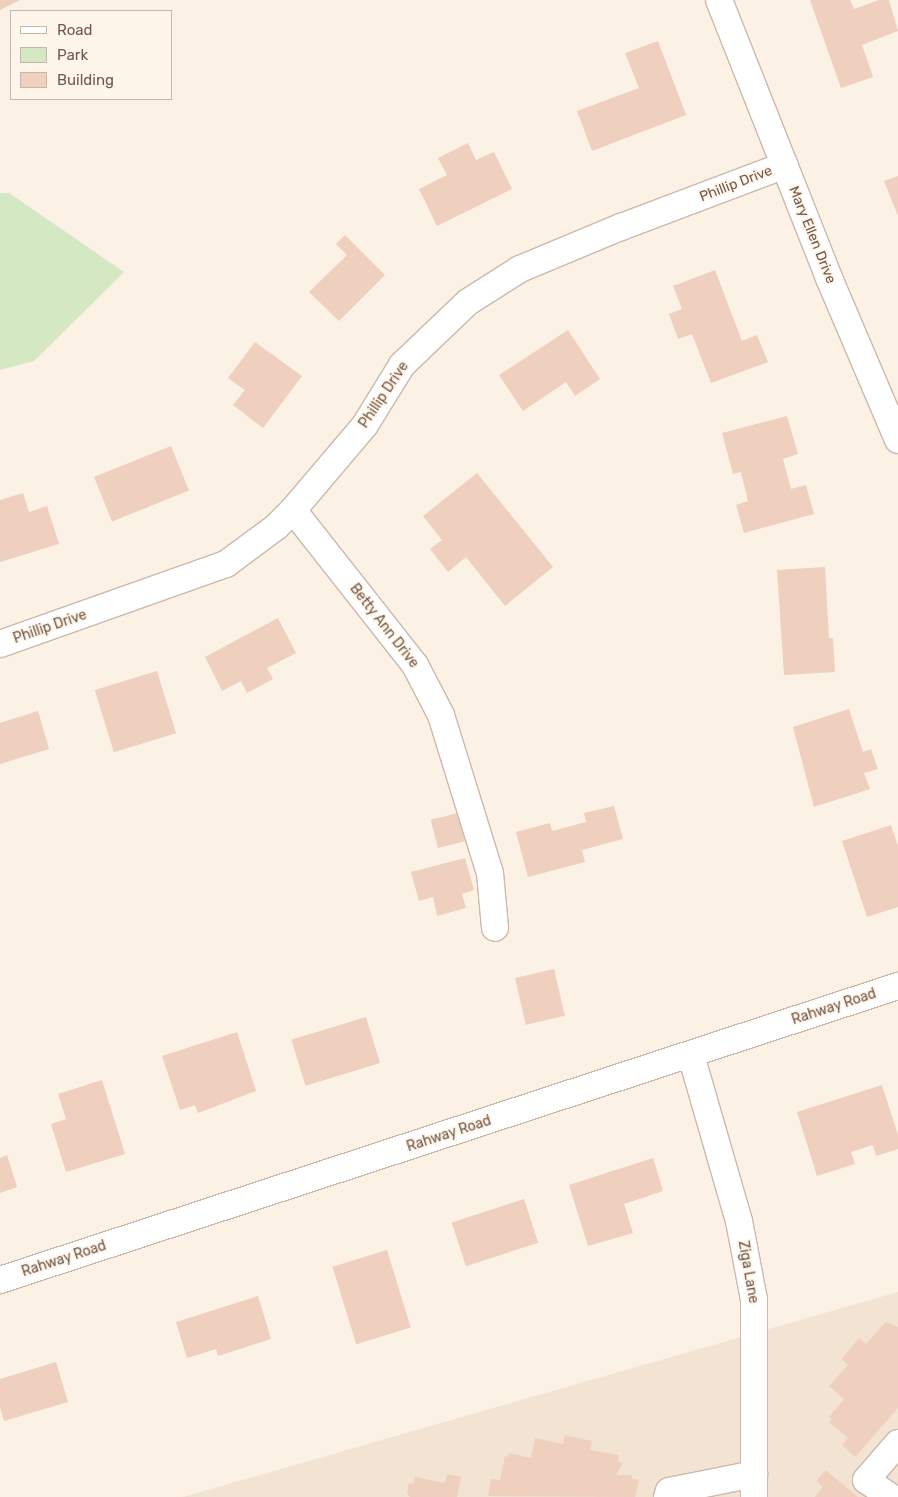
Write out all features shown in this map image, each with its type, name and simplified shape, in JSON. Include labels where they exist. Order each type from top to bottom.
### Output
[{"type":"street","name":"Mary Ellen Drive","points":[[720,0],[785,165],[898,440]]},
{"type":"street","name":"Phillip Drive","points":[[0,644],[226,564],[276,528],[293,510],[365,425],[402,365],[468,302],[520,269],[621,227],[785,165]]},
{"type":"street","name":"Betty Ann Drive","points":[[293,510],[415,665],[441,715],[455,755],[490,873],[495,928]]},
{"type":"street","name":"Rahway Road","points":[[0,1280],[898,986]]},
{"type":"street","name":"Ziga Lane","points":[[692,1055],[738,1221],[754,1300],[754,1486]]},
{"type":"street","points":[[890,1497],[866,1480],[898,1443]]},
{"type":"street","points":[[667,1497],[669,1491],[754,1486]]},
{"type":"shaded area","points":[[898,1292],[898,1497],[183,1497]]},
{"type":"green space","points":[[0,193],[9,193],[124,272],[34,361],[0,370]]},
{"type":"building","points":[[0,0],[20,0],[0,10]]},
{"type":"building","points":[[810,0],[850,0],[854,9],[879,0],[889,0],[898,31],[862,45],[873,77],[841,88]]},
{"type":"building","points":[[658,41],[686,115],[592,151],[577,111],[639,88],[625,53]]},
{"type":"building","points":[[468,143],[476,160],[494,152],[512,189],[437,226],[419,189],[447,175],[438,158]]},
{"type":"building","points":[[898,176],[898,216],[884,181]]},
{"type":"building","points":[[345,235],[385,275],[339,321],[309,292],[347,255],[336,244]]},
{"type":"building","points":[[715,270],[742,341],[757,335],[768,362],[711,383],[692,334],[678,339],[669,314],[682,309],[673,286]]},
{"type":"building","points":[[568,330],[600,379],[575,396],[566,382],[523,411],[499,375]]},
{"type":"building","points":[[255,342],[302,376],[263,428],[233,405],[245,390],[228,378]]},
{"type":"building","points":[[787,416],[798,454],[783,459],[791,489],[806,485],[814,514],[744,533],[736,505],[748,501],[741,472],[733,474],[722,433]]},
{"type":"building","points":[[171,446],[189,491],[112,522],[94,477]]},
{"type":"building","points":[[477,473],[553,567],[505,606],[466,557],[448,572],[430,549],[442,540],[423,516]]},
{"type":"building","points":[[23,493],[29,512],[47,506],[59,544],[0,562],[0,500]]},
{"type":"building","points":[[825,567],[829,638],[833,638],[835,672],[784,675],[777,570]]},
{"type":"building","points":[[278,618],[296,653],[267,668],[273,679],[247,693],[241,681],[222,691],[205,657]]},
{"type":"building","points":[[157,671],[176,733],[114,752],[95,690]]},
{"type":"building","points":[[849,709],[863,752],[871,749],[878,769],[864,773],[870,789],[814,807],[793,727]]},
{"type":"building","points":[[38,711],[49,749],[0,764],[0,723]]},
{"type":"building","points":[[614,806],[623,839],[582,850],[585,862],[528,877],[516,832],[550,823],[552,831],[586,822],[584,813]]},
{"type":"building","points":[[458,813],[465,841],[438,848],[431,820]]},
{"type":"building","points":[[891,825],[898,846],[898,907],[867,917],[842,841]]},
{"type":"building","points":[[465,858],[474,890],[462,894],[466,908],[437,916],[433,897],[419,901],[411,872]]},
{"type":"building","points":[[554,969],[565,1016],[526,1025],[515,978]]},
{"type":"building","points":[[366,1017],[380,1063],[305,1086],[291,1040]]},
{"type":"building","points":[[237,1032],[256,1091],[198,1113],[195,1105],[180,1110],[162,1056]]},
{"type":"building","points":[[102,1080],[125,1154],[66,1172],[51,1124],[66,1119],[58,1094]]},
{"type":"building","points":[[882,1085],[898,1135],[898,1149],[876,1156],[873,1145],[851,1152],[855,1164],[817,1176],[797,1112]]},
{"type":"building","points":[[7,1155],[17,1187],[0,1193],[0,1158]]},
{"type":"building","points":[[653,1158],[663,1191],[624,1204],[633,1233],[588,1246],[569,1185]]},
{"type":"building","points":[[524,1199],[538,1243],[466,1266],[452,1222]]},
{"type":"building","points":[[387,1250],[411,1327],[356,1344],[332,1267]]},
{"type":"building","points":[[258,1296],[271,1339],[218,1356],[216,1349],[187,1358],[176,1322]]},
{"type":"building","points":[[886,1322],[898,1327],[898,1408],[855,1457],[842,1445],[848,1438],[829,1422],[832,1419],[829,1417],[844,1399],[829,1386],[848,1365],[842,1359],[859,1338],[866,1344]]},
{"type":"building","points":[[56,1362],[68,1402],[4,1421],[0,1407],[0,1379]]},
{"type":"building","points":[[565,1435],[592,1441],[590,1450],[619,1455],[618,1462],[623,1463],[616,1475],[632,1475],[632,1479],[639,1480],[635,1497],[488,1496],[491,1479],[500,1480],[505,1456],[508,1457],[509,1453],[531,1458],[535,1438],[563,1444]]},
{"type":"building","points":[[826,1470],[858,1497],[815,1497],[823,1487],[816,1481]]},
{"type":"building","points":[[447,1474],[461,1477],[457,1497],[410,1497],[407,1493],[409,1483],[413,1484],[415,1477],[445,1483]]}]
